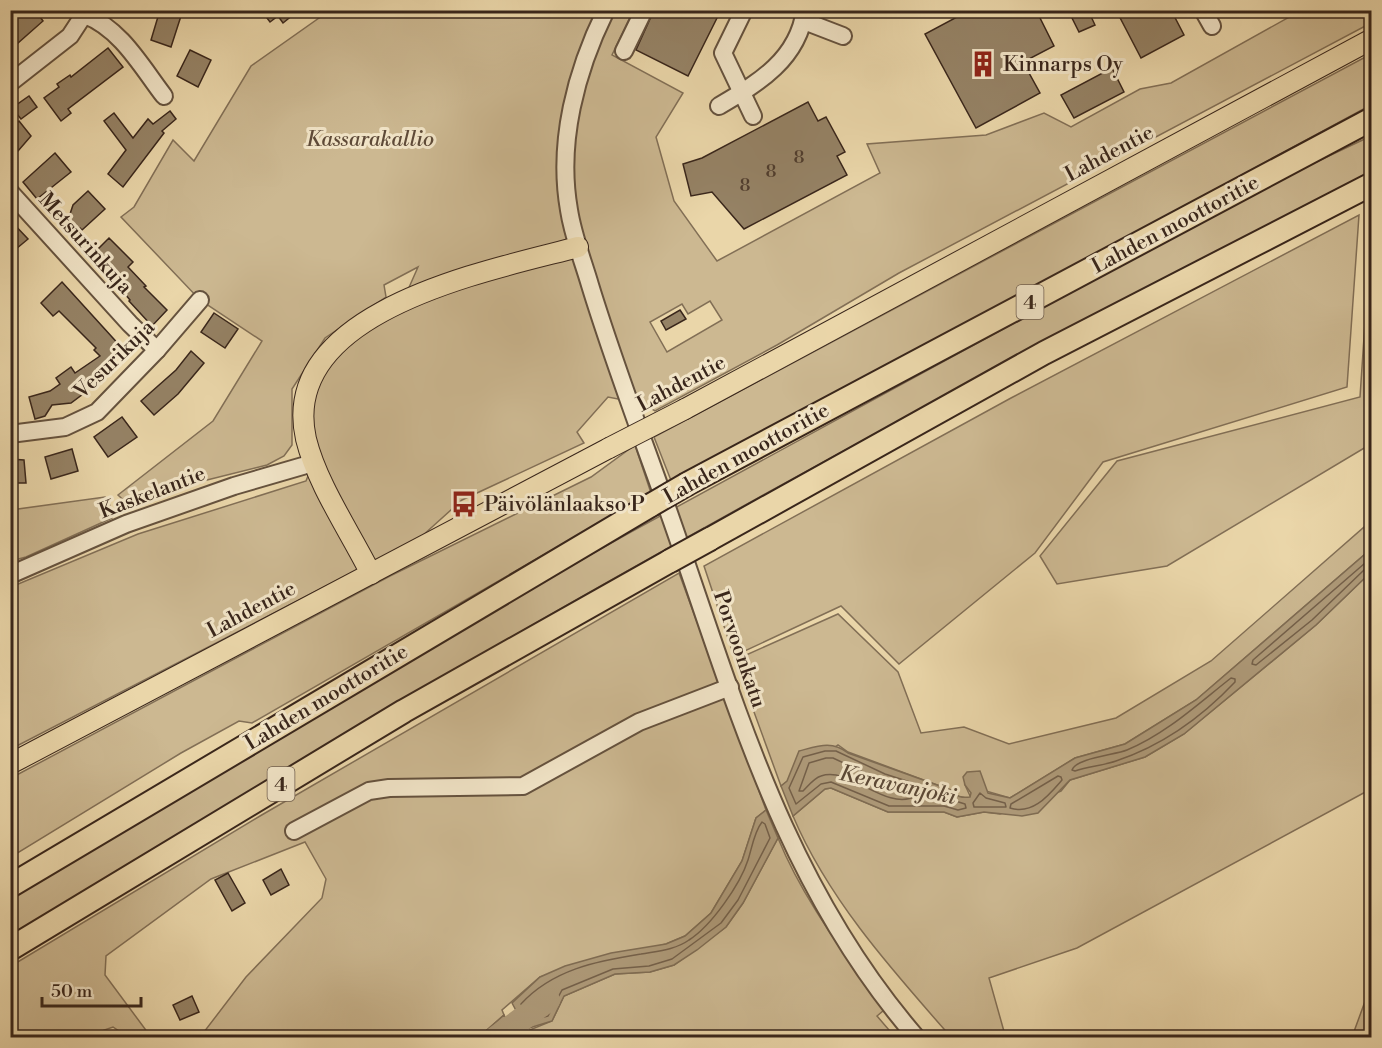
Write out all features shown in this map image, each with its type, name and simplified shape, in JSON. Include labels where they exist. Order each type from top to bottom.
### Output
[{"type":"highway","name":"Lahden moottoritie","points":[[10,886],[687,484],[1371,119]]},
{"type":"highway","name":"4","points":[[10,949],[404,711],[670,561],[1044,353],[1371,184]]},
{"type":"main road","name":"Lahdentie","points":[[10,764],[685,409],[1371,39]]},
{"type":"main road","points":[[371,574],[313,463],[306,437],[303,411],[307,393],[322,361],[340,341],[366,321],[446,283],[578,247]]},
{"type":"street","name":"Porvoonkatu","points":[[606,10],[591,39],[578,78],[568,125],[569,210],[578,247],[605,334],[763,779],[794,851],[828,917],[882,996],[917,1038]]},
{"type":"street","points":[[624,51],[644,10]]},
{"type":"street","points":[[744,10],[723,53],[753,116]]},
{"type":"street","points":[[1203,10],[1212,26]]},
{"type":"street","points":[[10,83],[70,36],[86,13],[99,20],[118,36],[164,96]]},
{"type":"street","points":[[719,106],[777,69],[790,52],[804,16],[843,36]]},
{"type":"street","name":"Metsurinkuja","points":[[12,197],[130,324],[158,350]]},
{"type":"street","name":"Vesurikuja","points":[[10,435],[66,427],[97,412],[158,350],[200,300]]},
{"type":"street","name":"Kaskelantie","points":[[10,575],[126,524],[234,486],[313,463]]},
{"type":"street","points":[[294,831],[369,791],[389,788],[523,786],[639,722],[729,687]]},
{"type":"green space","name":"Kassarakallio","points":[[329,11],[633,11],[612,55],[683,93],[656,137],[674,201],[717,261],[880,173],[867,144],[986,135],[1044,113],[1071,127],[1140,89],[1171,83],[1300,11],[1371,11],[1371,23],[899,273],[777,345],[655,411],[644,404],[608,397],[577,432],[584,443],[462,500],[421,537],[11,749],[11,587],[138,534],[306,481],[313,463],[306,437],[322,361],[403,301],[418,267],[384,285],[386,297],[325,338],[292,389],[292,445],[284,456],[267,465],[191,484],[131,507],[118,495],[213,421],[262,341],[200,300],[121,217],[134,207],[173,140],[194,161],[251,66]],"holes":[[[710,301],[722,320],[667,352],[650,322],[682,304],[688,314]]]},
{"type":"green space","points":[[1371,54],[1371,105],[672,483],[654,437]]},
{"type":"green space","points":[[1371,136],[1371,172],[911,414],[638,565],[244,795],[11,937],[11,897],[461,627],[1018,321],[1295,172]]},
{"type":"green space","points":[[1359,215],[1347,387],[1103,462],[1035,553],[899,664],[841,606],[734,656],[704,566],[1011,398]]},
{"type":"green space","points":[[1371,233],[1371,444],[1167,566],[1057,584],[1040,556],[1117,461],[1360,397]]},
{"type":"green space","points":[[635,445],[651,493],[252,723],[239,721],[181,753],[11,857],[11,778],[390,576],[591,477]]},
{"type":"green space","points":[[105,497],[109,502],[112,518],[26,557],[11,561],[11,510]]},
{"type":"green space","points":[[1371,521],[1371,549],[1196,700],[1125,744],[1075,758],[1010,798],[965,785],[971,798],[960,797],[951,790],[848,752],[838,745],[781,786],[735,660],[838,614],[898,672],[921,733],[964,727],[1009,744],[1116,718],[1211,661]]},
{"type":"green space","points":[[1371,572],[1371,789],[1077,948],[989,978],[1005,1035],[1002,1037],[951,1037],[863,933],[807,847],[793,816],[825,789],[831,788],[888,812],[944,812],[957,817],[984,812],[1000,814],[1061,791],[1070,780],[1145,757],[1184,734],[1316,625]]},
{"type":"green space","points":[[679,573],[766,810],[756,818],[742,861],[711,913],[685,936],[666,944],[540,977],[502,1010],[504,1015],[479,1037],[191,1037],[204,1032],[246,977],[322,898],[326,879],[305,842],[211,879],[106,956],[105,975],[151,1037],[128,1037],[113,1027],[84,1037],[11,1038],[11,966],[260,816]]},
{"type":"green space","points":[[778,838],[813,905],[884,1010],[877,1016],[895,1037],[510,1038],[552,1021],[564,996],[615,974],[650,972],[674,965],[726,927],[743,903]]},
{"type":"green space","points":[[1371,985],[1371,1030],[1368,1037],[1352,1037]]},
{"type":"water","points":[[1371,549],[1371,572],[1316,625],[1184,734],[1145,757],[1070,780],[1038,813],[1022,816],[984,812],[957,817],[944,812],[888,812],[831,788],[825,789],[793,816],[781,786],[787,781],[799,751],[825,745],[836,746],[848,753],[951,790],[962,797],[970,797],[971,793],[963,777],[967,772],[980,771],[988,793],[1010,798],[1075,758],[1125,744],[1196,700]]},
{"type":"water","points":[[766,810],[778,838],[743,903],[726,927],[674,965],[650,972],[615,974],[564,996],[552,1021],[526,1029],[512,1003],[540,977],[565,966],[611,953],[666,944],[685,936],[711,913],[742,861],[756,818]]},
{"type":"water","points":[[504,1015],[514,1034],[510,1037],[479,1037]]},
{"type":"building","points":[[22,10],[35,10],[43,21],[10,50],[10,22]]},
{"type":"building","points":[[160,10],[181,16],[171,47],[151,40]]},
{"type":"building","points":[[261,10],[299,10],[283,23],[278,16],[270,22]]},
{"type":"building","points":[[654,10],[721,10],[688,76],[636,50]]},
{"type":"building","name":"Kinnarps Oy","points":[[970,10],[1036,10],[1054,46],[1023,62],[1040,93],[976,128],[925,34]]},
{"type":"building","points":[[1068,10],[1088,10],[1095,25],[1079,32]]},
{"type":"building","points":[[1116,10],[1171,10],[1184,35],[1141,58]]},
{"type":"building","points":[[108,48],[123,67],[68,109],[71,113],[61,121],[44,98],[59,87],[57,84],[70,75],[71,77]]},
{"type":"building","points":[[190,50],[211,60],[198,87],[177,76]]},
{"type":"building","points":[[1112,68],[1124,92],[1074,118],[1061,95]]},
{"type":"building","points":[[29,96],[37,107],[21,119],[12,108]]},
{"type":"building","points":[[808,102],[818,121],[826,117],[845,152],[837,156],[847,175],[744,229],[712,192],[691,196],[683,164],[702,158]]},
{"type":"building","points":[[170,111],[176,119],[162,131],[164,133],[123,187],[108,174],[126,150],[104,121],[114,113],[133,138],[148,119],[153,124]]},
{"type":"building","points":[[19,121],[31,136],[18,151],[10,150],[10,129]]},
{"type":"building","points":[[55,153],[71,172],[37,199],[23,182]]},
{"type":"building","points":[[88,191],[105,209],[82,230],[80,228],[73,234],[62,222],[70,214],[73,205]]},
{"type":"building","points":[[10,220],[28,239],[10,254]]},
{"type":"building","points":[[109,238],[133,262],[128,267],[167,310],[152,326],[129,301],[125,294],[128,291],[97,256],[99,254],[96,251]]},
{"type":"building","points":[[62,282],[122,348],[94,375],[99,382],[71,403],[52,405],[45,416],[35,419],[29,397],[50,391],[60,384],[56,378],[71,367],[75,373],[100,356],[94,350],[96,348],[59,311],[53,316],[41,303]]},
{"type":"building","points":[[680,310],[686,319],[666,330],[661,321]]},
{"type":"building","points":[[214,313],[238,329],[225,348],[201,332]]},
{"type":"building","points":[[191,351],[204,363],[178,394],[154,415],[141,401],[176,370]]},
{"type":"building","points":[[122,417],[137,437],[108,457],[94,437]]},
{"type":"building","points":[[72,449],[78,471],[51,479],[45,457]]},
{"type":"building","points":[[10,459],[24,460],[26,483],[10,483]]},
{"type":"building","points":[[281,869],[289,885],[271,895],[263,880]]},
{"type":"building","points":[[228,873],[245,903],[232,911],[215,880]]},
{"type":"building","points":[[192,996],[199,1012],[180,1020],[173,1005]]},
{"type":"waterway","name":"Keravanjoki","points":[[496,1038],[548,1000]]},
{"type":"place","name":"Kinnarps Oy","points":[[983,64]]},
{"type":"place","name":"Päivölänlaakso P","points":[[464,504]]}]
